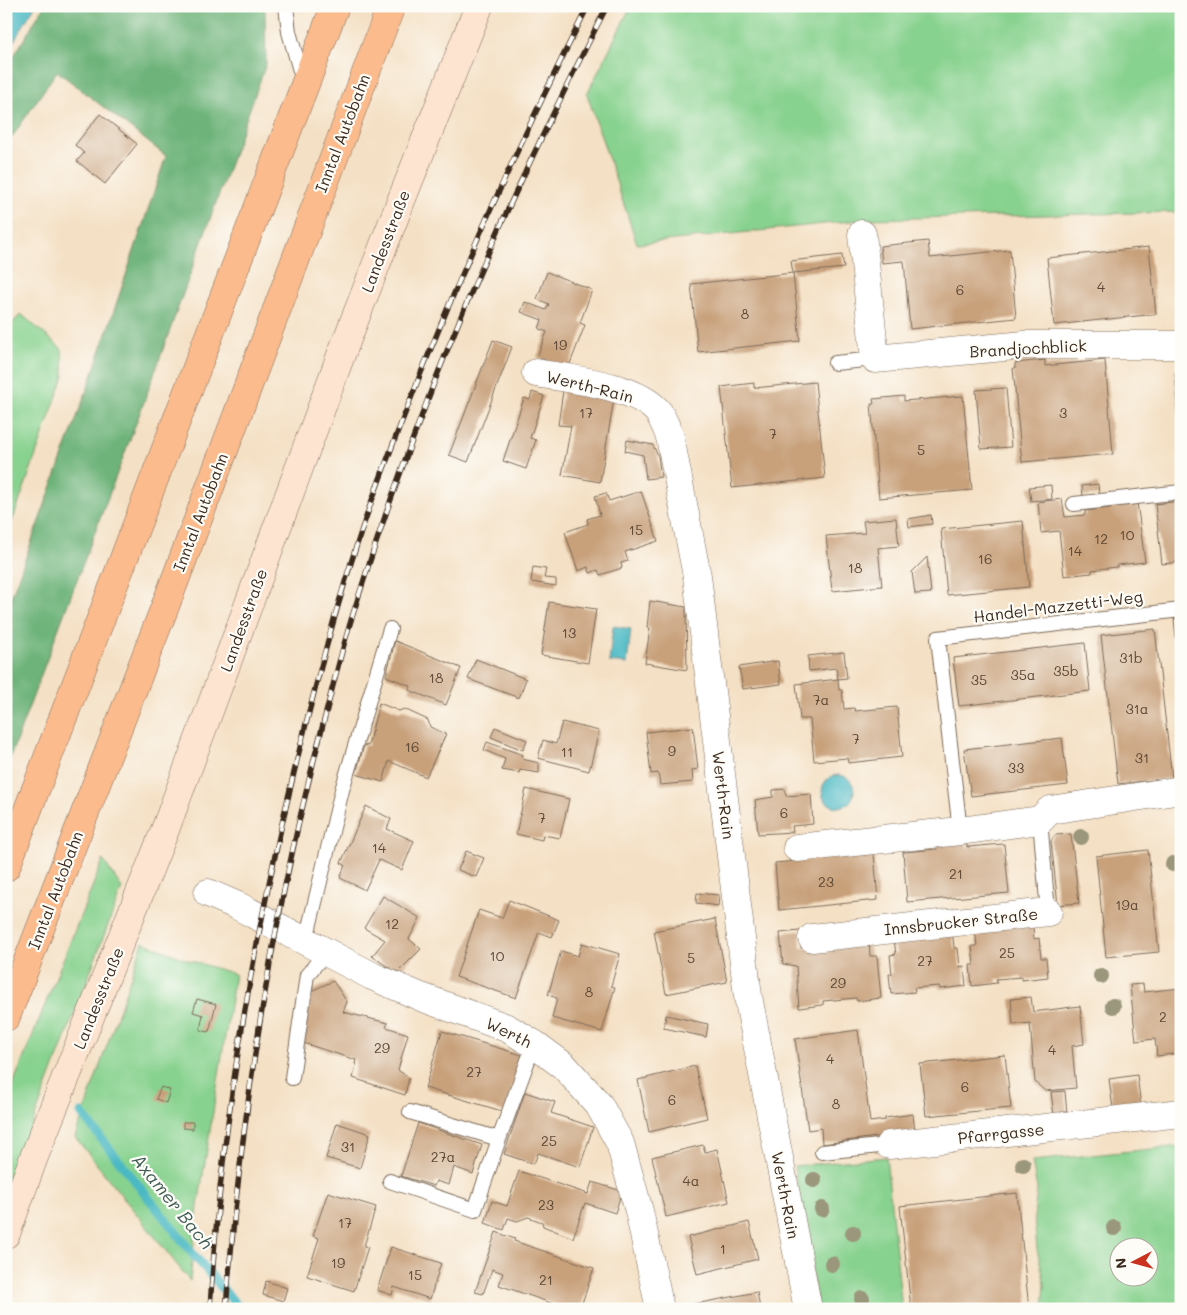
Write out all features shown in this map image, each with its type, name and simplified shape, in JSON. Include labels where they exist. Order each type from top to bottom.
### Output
[{"type":"highway","points":[[6,867],[335,6]]},
{"type":"highway","name":"Inntal Autobahn","points":[[6,1017],[170,591],[391,6]]},
{"type":"main road","name":"Landesstraße","points":[[6,1234],[34,1157],[166,830],[341,355],[479,6]]},
{"type":"street","points":[[862,234],[875,359]]},
{"type":"street","name":"Brandjochblick","points":[[875,359],[1024,345],[1181,344]]},
{"type":"street","name":"Werth-Rain","points":[[536,373],[596,384],[637,396],[658,412],[666,425],[670,438],[697,576],[748,996],[808,1309]]},
{"type":"street","points":[[797,848],[960,831],[1040,820],[1050,810],[1181,789]]},
{"type":"street","name":"Werth","points":[[208,894],[238,906],[381,980],[421,997],[508,1028],[564,1066],[599,1105],[620,1143],[639,1210],[660,1309]]},
{"type":"street","name":"Innsbrucker Straße","points":[[812,938],[1048,912]]},
{"type":"street","name":"Pfarrgasse","points":[[889,1145],[1181,1113]]},
{"type":"lane","points":[[286,6],[289,32],[304,87]]},
{"type":"lane","name":"Brandjochblick","points":[[836,363],[875,359]]},
{"type":"lane","points":[[1074,504],[1181,492]]},
{"type":"lane","name":"Handel-Mazzetti-Weg","points":[[960,831],[938,638],[1181,610]]},
{"type":"lane","points":[[292,1078],[307,975],[316,946],[342,790],[390,629]]},
{"type":"lane","name":"Innsbrucker Straße","points":[[1040,820],[1048,912]]},
{"type":"lane","points":[[390,1181],[475,1210],[498,1139],[534,1044]]},
{"type":"lane","points":[[410,1112],[498,1139]]},
{"type":"lane","name":"Pfarrgasse","points":[[822,1152],[889,1145]]},
{"type":"green space","points":[[44,6],[265,6],[266,64],[144,402],[6,768],[6,611],[92,376],[166,156],[57,71],[6,146],[6,69]]},
{"type":"green space","points":[[631,6],[1181,6],[1181,212],[870,219],[637,244],[587,94]]},
{"type":"green space","points":[[21,314],[62,349],[64,376],[6,539],[6,330]]},
{"type":"green space","points":[[103,860],[122,888],[6,1197],[6,1102]]},
{"type":"green space","points":[[143,942],[185,959],[235,974],[198,1206],[190,1281],[75,1137]]},
{"type":"green space","points":[[1181,1146],[1181,1309],[1043,1309],[1045,1284],[1037,1249],[1034,1217],[1037,1189],[1032,1161]]},
{"type":"green space","points":[[886,1157],[902,1309],[818,1309],[794,1166]]},
{"type":"water","points":[[6,6],[35,6],[6,54]]},
{"type":"water","points":[[613,626],[631,629],[627,664],[609,662]]},
{"type":"water","points":[[838,775],[844,776],[849,780],[853,785],[853,797],[849,802],[844,806],[838,807],[832,806],[827,802],[823,797],[822,791],[823,785],[827,780],[832,776]]},
{"type":"building","points":[[100,114],[137,144],[105,184],[77,161],[84,153],[75,145]]},
{"type":"building","points":[[928,241],[930,258],[1010,250],[1016,318],[910,329],[904,261],[882,263],[880,246]]},
{"type":"building","points":[[1149,247],[1156,314],[1054,325],[1047,258]]},
{"type":"building","points":[[842,255],[844,268],[793,273],[791,261]]},
{"type":"building","points":[[547,272],[592,290],[580,323],[585,325],[568,369],[537,357],[547,332],[539,329],[542,320],[521,312],[525,302],[546,310],[549,304],[537,299]]},
{"type":"building","points":[[793,273],[800,341],[698,352],[691,284]]},
{"type":"building","points":[[493,340],[512,347],[468,462],[449,455]]},
{"type":"building","points":[[1045,360],[1045,366],[1105,360],[1113,454],[1022,462],[1013,368],[1015,368],[1015,363]]},
{"type":"building","points":[[1181,366],[1181,417],[1179,418],[1175,372],[1178,372],[1178,367]]},
{"type":"building","points":[[815,382],[825,478],[732,488],[721,387],[754,383],[754,388]]},
{"type":"building","points":[[1006,388],[1011,447],[981,449],[976,390]]},
{"type":"building","points":[[563,391],[614,399],[600,482],[562,475],[571,426],[558,425]]},
{"type":"building","points":[[532,392],[544,396],[530,438],[536,440],[526,469],[503,461],[524,398],[530,400]]},
{"type":"building","points":[[904,396],[904,401],[963,396],[972,490],[879,498],[871,404],[874,404],[873,399]]},
{"type":"building","points":[[627,440],[653,445],[658,456],[661,477],[646,479],[643,455],[625,451]]},
{"type":"building","points":[[1098,484],[1099,495],[1083,497],[1082,486]]},
{"type":"building","points":[[1051,485],[1052,499],[1031,501],[1029,487]]},
{"type":"building","points":[[641,491],[658,541],[625,552],[628,561],[621,563],[622,568],[600,575],[598,570],[590,573],[588,567],[578,571],[565,532],[588,524],[587,519],[600,515],[595,496],[606,493],[609,501]]},
{"type":"building","points":[[1062,499],[1065,517],[1085,515],[1085,511],[1137,502],[1145,562],[1092,570],[1092,573],[1064,576],[1059,531],[1041,533],[1038,502]]},
{"type":"building","points":[[1181,501],[1181,562],[1162,564],[1155,504]]},
{"type":"building","points":[[931,515],[932,524],[909,527],[908,519]]},
{"type":"building","points":[[896,518],[899,546],[878,548],[882,586],[832,591],[826,536],[865,533],[863,521]]},
{"type":"building","points":[[1023,521],[1029,587],[947,595],[941,529]]},
{"type":"building","points":[[927,557],[931,593],[915,594],[912,572]]},
{"type":"building","points":[[533,567],[546,569],[544,578],[556,579],[556,586],[531,582]]},
{"type":"building","points":[[650,601],[686,607],[687,670],[645,663],[650,628],[647,627]]},
{"type":"building","points":[[549,602],[596,609],[588,663],[541,655]]},
{"type":"building","points":[[1181,618],[1181,646],[1177,646],[1174,619]]},
{"type":"building","points":[[1155,629],[1172,778],[1118,784],[1101,635]]},
{"type":"building","points":[[395,641],[461,668],[446,705],[409,690],[411,686],[386,676]]},
{"type":"building","points":[[1085,643],[1090,691],[959,706],[953,658]]},
{"type":"building","points":[[844,652],[847,678],[838,679],[836,668],[809,671],[808,656]]},
{"type":"building","points":[[476,659],[526,679],[519,698],[468,679]]},
{"type":"building","points":[[778,661],[781,684],[743,689],[739,667]]},
{"type":"building","points":[[838,679],[839,690],[842,690],[844,709],[854,708],[855,711],[897,707],[902,757],[848,763],[847,758],[814,761],[810,719],[800,719],[796,684]]},
{"type":"building","points":[[379,703],[399,711],[404,709],[428,720],[430,727],[446,734],[426,777],[389,761],[383,782],[356,774],[364,745],[368,746]]},
{"type":"building","points":[[562,722],[599,731],[589,771],[538,758],[543,740],[556,744]]},
{"type":"building","points":[[495,727],[527,740],[523,750],[491,737]]},
{"type":"building","points":[[693,727],[698,769],[692,770],[693,782],[660,785],[658,773],[651,774],[646,732]]},
{"type":"building","points":[[1062,738],[1068,785],[971,796],[964,749]]},
{"type":"building","points":[[487,742],[523,755],[522,759],[539,763],[539,773],[520,770],[519,773],[502,770],[505,759],[484,750]]},
{"type":"building","points":[[526,789],[569,799],[560,838],[543,835],[542,840],[516,834]]},
{"type":"building","points":[[785,789],[786,796],[811,794],[813,824],[792,826],[793,832],[758,834],[755,800],[773,797],[773,790]]},
{"type":"building","points":[[366,806],[391,819],[387,829],[414,841],[402,870],[379,860],[365,890],[340,878],[345,865],[341,863]]},
{"type":"building","points":[[1071,834],[1079,903],[1058,905],[1051,841],[1055,835]]},
{"type":"building","points":[[966,841],[967,847],[1004,844],[1009,893],[907,902],[903,852],[937,849],[937,843]]},
{"type":"building","points":[[1148,850],[1159,952],[1106,957],[1096,856]]},
{"type":"building","points":[[466,851],[484,858],[476,877],[458,870]]},
{"type":"building","points":[[874,854],[878,900],[779,910],[775,863]]},
{"type":"building","points":[[697,893],[719,895],[718,906],[696,903]]},
{"type":"building","points":[[383,896],[420,918],[409,939],[421,949],[397,973],[372,956],[385,940],[364,928]]},
{"type":"building","points":[[509,900],[559,920],[552,937],[539,932],[516,998],[456,977],[479,910],[502,918]]},
{"type":"building","points":[[1032,916],[1034,939],[1039,938],[1041,958],[1046,958],[1048,977],[1022,980],[1022,977],[996,979],[997,983],[972,986],[970,965],[974,965],[972,946],[977,946],[974,923]]},
{"type":"building","points":[[715,919],[727,982],[666,994],[654,931]]},
{"type":"building","points":[[952,926],[954,948],[958,948],[960,967],[964,966],[966,986],[940,989],[939,986],[914,988],[915,992],[891,994],[889,974],[892,974],[890,955],[896,954],[893,932]]},
{"type":"building","points":[[800,931],[801,948],[869,939],[870,956],[877,956],[881,998],[857,1001],[856,998],[823,1001],[823,1005],[799,1008],[796,966],[783,964],[780,933]]},
{"type":"building","points":[[582,943],[620,954],[611,986],[615,987],[602,1032],[552,1018],[557,998],[548,995],[561,951],[578,956]]},
{"type":"building","points":[[333,981],[347,1002],[343,1012],[388,1023],[386,1027],[408,1034],[398,1070],[409,1078],[405,1095],[353,1078],[356,1060],[303,1043],[311,991]]},
{"type":"building","points":[[1143,984],[1144,992],[1181,988],[1181,1053],[1157,1056],[1155,1039],[1136,1041],[1130,985]]},
{"type":"building","points":[[1031,997],[1033,1012],[1080,1006],[1084,1044],[1072,1046],[1076,1088],[1045,1091],[1035,1082],[1030,1023],[1013,1025],[1011,999]]},
{"type":"building","points":[[197,999],[216,1004],[209,1032],[200,1030],[203,1015],[193,1012]]},
{"type":"building","points":[[666,1015],[708,1024],[706,1037],[664,1028]]},
{"type":"building","points":[[858,1030],[870,1122],[913,1114],[915,1132],[822,1144],[821,1128],[808,1130],[795,1039]]},
{"type":"building","points":[[442,1031],[522,1055],[505,1112],[425,1088]]},
{"type":"building","points":[[1005,1055],[1011,1108],[926,1116],[920,1064]]},
{"type":"building","points":[[695,1066],[707,1118],[649,1132],[638,1080]]},
{"type":"building","points":[[1137,1075],[1141,1106],[1113,1109],[1109,1079]]},
{"type":"building","points":[[161,1087],[170,1090],[166,1103],[156,1099]]},
{"type":"building","points":[[1065,1091],[1067,1114],[1054,1116],[1051,1092]]},
{"type":"building","points":[[525,1092],[555,1102],[551,1113],[593,1127],[580,1167],[538,1153],[534,1164],[504,1154]]},
{"type":"building","points":[[183,1122],[193,1122],[193,1129],[183,1128]]},
{"type":"building","points":[[337,1123],[370,1134],[360,1168],[326,1158]]},
{"type":"building","points":[[418,1123],[482,1145],[473,1174],[454,1167],[449,1185],[436,1181],[434,1186],[401,1176]]},
{"type":"building","points":[[703,1145],[705,1152],[717,1149],[729,1202],[666,1217],[652,1157]]},
{"type":"building","points":[[519,1171],[588,1194],[592,1182],[622,1191],[615,1213],[585,1203],[573,1238],[543,1226],[542,1222],[528,1217],[517,1221],[508,1218],[504,1230],[485,1223],[492,1201],[507,1206]]},
{"type":"building","points":[[328,1192],[376,1207],[364,1246],[368,1247],[354,1291],[307,1276],[319,1238],[313,1236]]},
{"type":"building","points":[[1017,1193],[1029,1309],[911,1309],[900,1206]]},
{"type":"building","points":[[749,1222],[758,1259],[697,1274],[688,1237]]},
{"type":"building","points":[[496,1232],[515,1239],[514,1241],[594,1268],[580,1309],[568,1309],[499,1285],[503,1273],[492,1269],[483,1294],[475,1292]]},
{"type":"building","points":[[391,1247],[441,1263],[430,1299],[394,1287],[392,1295],[377,1290]]},
{"type":"building","points":[[266,1281],[287,1288],[283,1301],[263,1295]]},
{"type":"building","points":[[757,1292],[760,1309],[696,1309],[695,1304]]},
{"type":"waterway","name":"Axamer Bach","points":[[81,1113],[193,1254],[240,1309]]},
{"type":"railway","points":[[210,1309],[222,1170],[241,1033],[253,964],[266,896],[297,760],[340,599],[371,503],[445,314],[528,128],[588,6]]},
{"type":"railway","points":[[226,1309],[232,1237],[249,1093],[272,952],[302,810],[348,629],[409,448],[474,285],[522,179],[607,6]]}]
